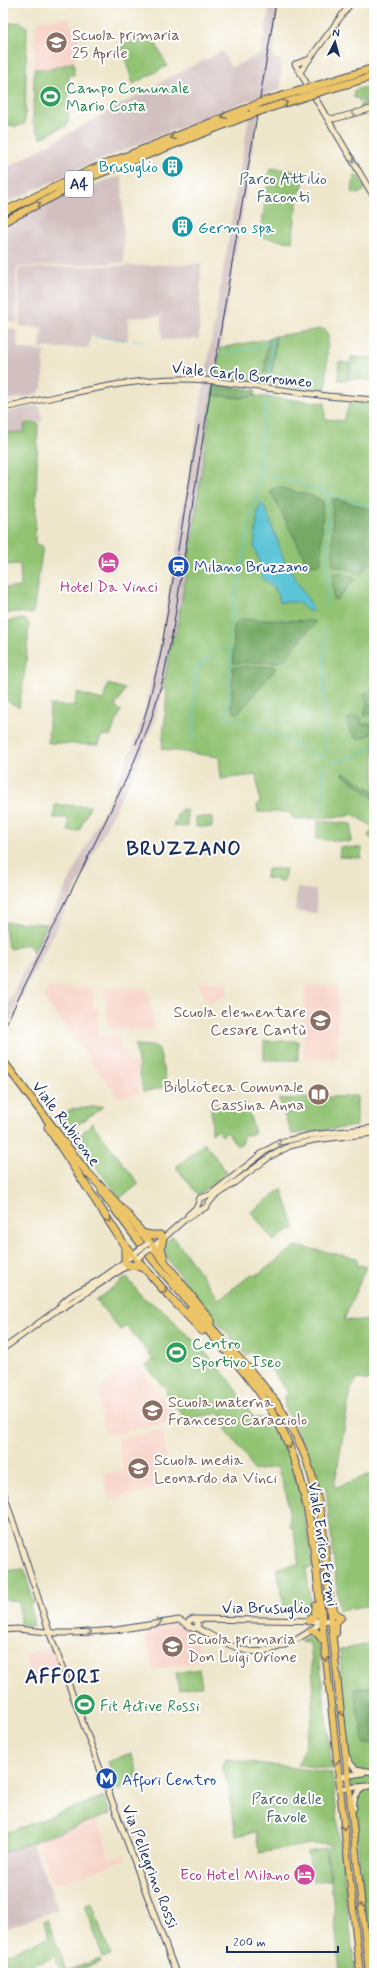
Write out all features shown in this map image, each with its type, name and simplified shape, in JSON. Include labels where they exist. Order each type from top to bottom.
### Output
[{"type":"highway","name":"A4","points":[[3,212],[91,170],[196,131],[260,111],[374,68]]},
{"type":"highway","name":"A4","points":[[3,222],[93,176],[251,106],[262,102],[374,76]]},
{"type":"highway","name":"Viale Rubicone","points":[[3,1061],[86,1171],[107,1203]]},
{"type":"highway","name":"Viale Rubicone","points":[[3,1068],[107,1203]]},
{"type":"highway","points":[[48,1128],[125,1246],[126,1264],[135,1265],[146,1270],[184,1313],[231,1354]]},
{"type":"highway","points":[[86,1171],[117,1202],[141,1232],[151,1235],[164,1235],[161,1248],[164,1259],[231,1354]]},
{"type":"highway","name":"Viale Enrico Fermi","points":[[107,1203],[142,1251],[231,1354],[255,1386],[277,1420],[292,1454],[306,1503],[322,1621]]},
{"type":"highway","points":[[141,1232],[142,1251],[146,1270]]},
{"type":"highway","points":[[125,1246],[164,1259]]},
{"type":"highway","name":"Viale Enrico Fermi","points":[[231,1354],[272,1395],[285,1414],[306,1458],[317,1495],[321,1517],[331,1620]]},
{"type":"highway","points":[[309,1620],[316,1615],[316,1603],[319,1596]]},
{"type":"highway","points":[[329,1600],[335,1613],[341,1617]]},
{"type":"main road","points":[[333,1646],[336,1638],[336,1623],[341,1617]]},
{"type":"main road","name":"Viale Enrico Fermi","points":[[331,1620],[346,1775],[369,1973]]},
{"type":"main road","name":"Viale Enrico Fermi","points":[[322,1621],[323,1642],[360,1973]]},
{"type":"main road","points":[[311,1631],[316,1631],[323,1642]]},
{"type":"street","points":[[300,72],[307,60],[351,3]]},
{"type":"street","points":[[307,60],[295,64],[374,197]]},
{"type":"street","points":[[327,117],[334,118],[374,108]]},
{"type":"street","points":[[332,126],[334,118]]},
{"type":"street","name":"Viale Carlo Borromeo","points":[[3,408],[150,380],[172,378],[214,381],[327,396],[368,399],[374,398]]},
{"type":"street","points":[[184,1220],[198,1204],[200,1199],[210,1195],[264,1152],[279,1143],[314,1135],[374,1128]]},
{"type":"street","points":[[3,1349],[58,1309],[61,1304],[74,1294],[126,1264],[268,1158],[287,1147],[311,1140],[374,1133]]},
{"type":"street","points":[[204,1197],[208,1199],[209,1203]]},
{"type":"street","points":[[198,1204],[203,1208]]},
{"type":"street","name":"Via Pellegrino Rossi","points":[[3,1491],[50,1633],[176,1973]]},
{"type":"street","points":[[3,1630],[17,1629],[50,1633],[116,1630],[179,1620],[188,1625],[191,1629],[197,1628],[198,1623],[196,1620],[190,1620],[188,1625]]},
{"type":"street","name":"Via Brusuglio","points":[[196,1620],[322,1621]]},
{"type":"street","name":"Viale Enrico Fermi","points":[[322,1621],[331,1620]]},
{"type":"street","name":"Via Brusuglio","points":[[197,1628],[242,1650],[253,1652],[285,1645],[298,1640],[322,1621]]},
{"type":"street","points":[[344,1752],[356,1770],[374,1772]]},
{"type":"street","points":[[338,1776],[374,1772]]},
{"type":"street","points":[[339,1789],[373,1785]]},
{"type":"street","points":[[352,1824],[355,1796],[364,1787],[373,1785]]},
{"type":"shaded area","points":[[270,3],[279,3],[273,40],[275,40],[273,58],[281,60],[281,89],[263,95],[257,123],[209,415],[190,551],[176,635],[173,635],[169,661],[155,721],[134,772],[3,1035],[3,1013],[114,790],[136,738],[145,709],[162,635],[252,99],[89,164],[3,205],[3,170],[170,77],[223,51],[229,65],[232,67],[260,54],[262,41],[264,41]]},
{"type":"shaded area","name":"Scuola primaria 25 Aprile","points":[[70,17],[70,25],[79,42],[74,44],[74,62],[50,69],[34,69],[35,26],[41,20]]},
{"type":"shaded area","points":[[122,177],[124,263],[18,267],[16,272],[17,323],[3,319],[3,227],[63,197],[113,178]]},
{"type":"shaded area","points":[[201,264],[199,339],[162,340],[161,316],[128,318],[128,340],[90,335],[90,348],[40,348],[42,328],[20,326],[19,268]]},
{"type":"shaded area","points":[[3,328],[9,328],[17,331],[18,348],[44,351],[43,381],[41,390],[36,395],[3,401]]},
{"type":"shaded area","points":[[38,405],[41,410],[42,422],[25,421],[24,432],[3,433],[3,413]]},
{"type":"shaded area","points":[[297,888],[316,890],[317,913],[295,912]]},
{"type":"shaded area","points":[[197,982],[227,982],[227,997],[222,997],[209,1004]]},
{"type":"shaded area","name":"Scuola elementare Cesare Cantù","points":[[305,986],[338,986],[337,1059],[304,1060]]},
{"type":"shaded area","points":[[48,988],[93,988],[93,1008],[98,1008],[97,1036],[120,1036],[120,1045],[125,1051],[126,1061],[131,1064],[136,1062],[139,1081],[139,1094],[118,1097],[43,997]]},
{"type":"shaded area","points":[[104,988],[147,988],[155,1029],[108,1029],[107,1000],[104,997]]},
{"type":"shaded area","points":[[134,1362],[174,1414],[172,1422],[108,1435],[104,1432],[99,1393],[101,1393],[102,1386]]},
{"type":"shaded area","name":"Scuola media Leonardo da Vinci","points":[[162,1430],[167,1462],[154,1465],[158,1489],[108,1499],[104,1474],[124,1470],[117,1439]]},
{"type":"shaded area","name":"Scuola primaria Don Luigi Orione","points":[[174,1623],[195,1632],[199,1661],[153,1670],[144,1628]]},
{"type":"shaded area","points":[[55,1645],[63,1666],[36,1676],[28,1675],[25,1656]]},
{"type":"shaded area","points":[[96,1819],[110,1859],[125,1854],[126,1859],[54,1885],[38,1841]]},
{"type":"shaded area","points":[[32,1843],[58,1909],[3,1930],[3,1853]]},
{"type":"green space","points":[[21,22],[27,27],[25,124],[14,127],[13,125],[3,127],[3,24]]},
{"type":"green space","points":[[152,36],[167,66],[133,84],[121,45]]},
{"type":"green space","name":"Campo Comunale Mario Costa","points":[[74,62],[74,75],[69,75],[68,124],[41,138],[33,123],[34,69],[50,69]]},
{"type":"green space","points":[[374,85],[374,100],[373,97],[368,98],[370,106],[361,109],[360,104],[365,102],[364,100],[359,101],[358,98],[354,98],[354,90]]},
{"type":"green space","name":"Parco Attilio Faconti","points":[[270,168],[305,172],[302,190],[299,190],[292,242],[260,237]]},
{"type":"green space","points":[[354,175],[357,175],[366,189],[358,194],[352,193]]},
{"type":"green space","points":[[321,329],[325,330],[328,335],[326,389],[324,390],[215,378],[220,348],[268,339],[265,372],[272,373],[276,336]]},
{"type":"green space","points":[[276,336],[272,373],[264,372],[268,339]]},
{"type":"green space","points":[[351,357],[374,358],[374,380],[349,379]]},
{"type":"green space","points":[[339,362],[349,363],[348,380],[338,380]]},
{"type":"green space","points":[[214,384],[256,390],[255,396],[241,398],[212,395]]},
{"type":"green space","points":[[212,395],[241,398],[255,396],[325,403],[325,419],[343,421],[350,403],[374,404],[374,841],[368,836],[373,827],[353,814],[348,816],[297,819],[293,818],[289,812],[258,812],[257,804],[260,803],[256,775],[221,779],[219,757],[162,749],[167,691],[163,689],[173,635],[176,635],[193,533]]},
{"type":"green space","points":[[25,423],[38,423],[35,544],[43,546],[33,614],[15,612],[3,614],[3,588],[21,587],[20,564],[3,565],[3,433],[24,432]]},
{"type":"green space","points":[[278,487],[312,496],[323,501],[321,564],[308,565],[270,490]]},
{"type":"green space","points":[[332,498],[374,510],[374,558],[361,574],[333,565]]},
{"type":"green space","points":[[333,573],[348,575],[355,579],[337,600],[333,599]]},
{"type":"green space","points":[[19,619],[26,620],[29,624],[26,664],[19,707],[3,699],[3,622]]},
{"type":"green space","points":[[242,619],[314,621],[315,623],[282,662],[233,663],[234,628],[236,623]]},
{"type":"green space","points":[[233,667],[277,667],[239,712],[235,713],[231,706]]},
{"type":"green space","points":[[108,684],[125,689],[115,707],[121,711],[110,736],[101,736],[98,745],[48,743],[50,705],[74,706],[77,693],[103,700]]},
{"type":"green space","points":[[374,686],[374,711],[366,717],[364,715],[367,704],[364,696],[365,693],[371,691]]},
{"type":"green space","points":[[359,715],[362,718],[361,724],[374,724],[374,733],[360,739],[354,737],[349,729],[347,720],[350,717]]},
{"type":"green space","points":[[344,773],[374,791],[374,798],[342,774]]},
{"type":"green space","points":[[55,805],[90,806],[79,831],[68,831],[68,818],[54,818]]},
{"type":"green space","points":[[181,809],[187,810],[187,827],[174,826],[174,821],[177,820],[177,814],[181,814]]},
{"type":"green space","points":[[196,817],[212,817],[212,827],[196,827]]},
{"type":"green space","points":[[318,821],[352,824],[351,842],[316,839]]},
{"type":"green space","points":[[340,847],[362,848],[361,858],[339,857]]},
{"type":"green space","points":[[267,869],[286,869],[284,881],[278,882],[277,879],[266,878]]},
{"type":"green space","points":[[4,922],[47,924],[33,953],[30,946],[26,944],[11,949],[8,947]]},
{"type":"green space","points":[[264,1041],[298,1041],[298,1060],[264,1060]]},
{"type":"green space","points":[[135,1045],[155,1046],[159,1049],[167,1084],[166,1087],[143,1092]]},
{"type":"green space","points":[[357,1096],[357,1126],[292,1134],[281,1107],[280,1099]]},
{"type":"green space","points":[[246,1103],[255,1133],[243,1136],[242,1143],[237,1146],[227,1132],[222,1136],[217,1130],[212,1133],[211,1104]]},
{"type":"green space","points":[[104,1106],[73,1128],[80,1136],[92,1123],[139,1184],[120,1198],[58,1119],[71,1109]]},
{"type":"green space","points":[[205,1143],[227,1173],[198,1195],[176,1167]]},
{"type":"green space","points":[[282,1189],[295,1229],[290,1229],[274,1241],[251,1212]]},
{"type":"green space","points":[[173,1236],[219,1299],[252,1274],[257,1275],[296,1246],[357,1258],[357,1265],[366,1266],[344,1320],[374,1321],[374,1381],[357,1379],[351,1389],[334,1488],[374,1473],[374,1605],[339,1610],[326,1489],[319,1490],[306,1451],[285,1408],[284,1398],[288,1392],[263,1359],[256,1357],[251,1352],[246,1355],[205,1308],[168,1260],[165,1247],[167,1241]]},
{"type":"green space","name":"Centro Sportivo Iseo","points":[[127,1277],[142,1297],[164,1311],[208,1355],[231,1382],[254,1418],[271,1418],[288,1453],[294,1471],[307,1527],[312,1566],[311,1568],[306,1567],[312,1615],[305,1618],[303,1604],[284,1607],[277,1568],[299,1564],[293,1528],[291,1528],[287,1497],[278,1469],[276,1467],[254,1471],[245,1455],[219,1420],[222,1417],[219,1413],[186,1419],[166,1393],[167,1390],[146,1366],[153,1360],[127,1326],[120,1330],[96,1300]]},
{"type":"green space","points":[[24,1569],[34,1603],[30,1604],[34,1627],[22,1625],[20,1627],[19,1602],[3,1599],[3,1571]]},
{"type":"green space","points":[[313,1634],[317,1637],[332,1769],[298,1765],[308,1733],[313,1705],[313,1676],[310,1643],[300,1642]]},
{"type":"green space","points":[[374,1643],[374,1973],[372,1973],[339,1679],[341,1673],[340,1650]]},
{"type":"green space","points":[[199,1669],[202,1686],[179,1690],[176,1673]]},
{"type":"green space","points":[[374,1686],[374,1743],[365,1744],[354,1689]]},
{"type":"green space","points":[[131,1753],[141,1782],[117,1790],[108,1762]]},
{"type":"green space","name":"Parco delle Favole","points":[[226,1759],[332,1773],[355,1973],[340,1973],[329,1862],[326,1852],[330,1880],[313,1882],[308,1852],[330,1848],[330,1845],[310,1844],[259,1853],[256,1832],[236,1836],[228,1784],[223,1770],[223,1765]]},
{"type":"green space","points":[[104,1797],[110,1814],[3,1853],[3,1834]]},
{"type":"green space","points":[[92,1903],[110,1955],[103,1958],[85,1905]]},
{"type":"green space","points":[[47,1919],[67,1971],[100,1959],[101,1962],[72,1973],[62,1973],[55,1957],[12,1973],[3,1973],[3,1955],[49,1938],[43,1921]]},
{"type":"water","points":[[261,504],[265,507],[285,562],[312,606],[313,612],[307,610],[298,602],[280,602],[275,588],[261,577],[261,565],[254,547],[258,511]]},
{"type":"waterway","points":[[91,336],[125,340]]},
{"type":"waterway","points":[[133,341],[143,341]]},
{"type":"waterway","points":[[223,353],[258,348],[273,341],[269,381]]},
{"type":"waterway","points":[[267,395],[258,470],[260,472],[374,507]]},
{"type":"waterway","points":[[227,640],[260,473]]},
{"type":"waterway","points":[[326,606],[328,494]]},
{"type":"waterway","points":[[257,495],[261,504]]},
{"type":"waterway","points":[[324,756],[325,633]]},
{"type":"waterway","points":[[231,645],[227,717],[271,732],[320,757]]},
{"type":"waterway","points":[[193,742],[196,668],[219,649],[226,647]]},
{"type":"waterway","points":[[331,762],[354,756],[374,747]]},
{"type":"waterway","points":[[323,764],[323,809]]},
{"type":"tunnel","points":[[137,1247],[146,1258]]},
{"type":"railway","points":[[3,1030],[131,769],[150,723],[163,679],[172,635],[210,393],[276,3]]},
{"type":"railway","points":[[136,744],[147,709],[160,657],[199,425]]},
{"type":"place","name":"Scuola primaria 25 Aprile","points":[[56,43]]},
{"type":"place","name":"Campo Comunale Mario Costa","points":[[51,96]]},
{"type":"place","name":"Brusuglio","points":[[173,166]]},
{"type":"place","name":"Germo spa","points":[[182,227]]},
{"type":"place","name":"Hotel Da Vinci","points":[[109,563]]},
{"type":"place","name":"Milano Bruzzano","points":[[179,566]]},
{"type":"place","name":"Scuola elementare Cesare Cantù","points":[[321,1020]]},
{"type":"place","name":"Biblioteca Comunale Cassina Anna","points":[[319,1095]]},
{"type":"place","name":"Centro Sportivo Iseo","points":[[176,1352]]},
{"type":"place","name":"Scuola materna Francesco Caracciolo","points":[[153,1410]]},
{"type":"place","name":"Scuola media Leonardo da Vinci","points":[[139,1468]]},
{"type":"place","name":"Scuola primaria Don Luigi Orione","points":[[173,1647]]},
{"type":"place","name":"Fit Active Rossi","points":[[85,1705]]},
{"type":"place","name":"Affori Centro","points":[[106,1779]]},
{"type":"place","name":"Eco Hotel Milano","points":[[305,1874]]},
{"type":"district","name":"BRUZZANO","points":[[184,848]]},
{"type":"district","name":"AFFORI","points":[[63,1676]]}]
